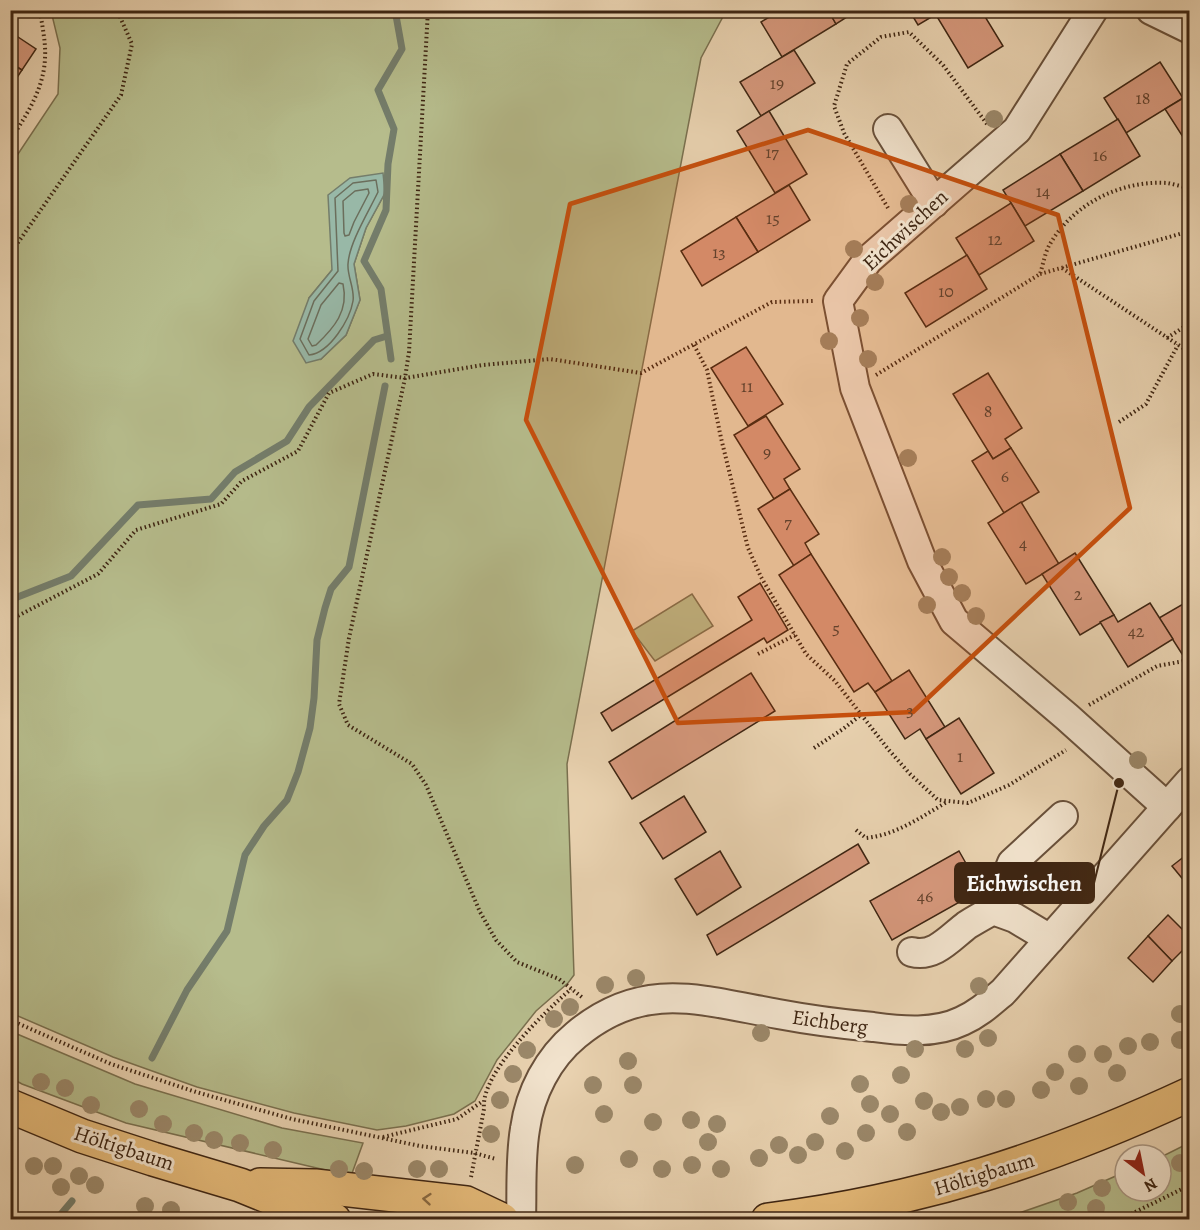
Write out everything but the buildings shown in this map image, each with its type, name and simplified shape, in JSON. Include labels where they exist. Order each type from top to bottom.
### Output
[{"type":"main road","name":"Höltigbaum","points":[[768,1220],[860,1206],[951,1185],[998,1171],[1092,1137],[1190,1094]]},
{"type":"main road","name":"Höltigbaum","points":[[10,1106],[92,1139],[240,1185],[314,1215],[334,1220]]},
{"type":"main road","name":"Höltigbaum","points":[[240,1185],[315,1186],[466,1203],[502,1220]]},
{"type":"street","name":"Eichwischen","points":[[838,301],[868,260],[1017,130],[1093,10]]},
{"type":"street","points":[[1151,10],[1190,29]]},
{"type":"street","points":[[888,129],[934,203]]},
{"type":"street","points":[[838,301],[855,388],[922,561],[954,621],[1090,737],[1167,807]]},
{"type":"street","name":"Eichberg","points":[[521,1220],[525,1128],[530,1104],[546,1069],[570,1040],[597,1018],[640,1001],[654,998],[688,998],[804,1019],[890,1029],[928,1030],[948,1027],[977,1013],[1002,992],[1190,781]]},
{"type":"street","points":[[912,952],[921,954],[936,950],[969,924],[993,910],[1012,863],[1063,816]]},
{"type":"street","points":[[993,910],[1016,918],[1050,939]]},
{"type":"path","points":[[10,140],[22,124],[42,81],[45,57],[40,10]]},
{"type":"path","points":[[10,254],[121,95],[132,44],[117,10]]},
{"type":"path","points":[[428,10],[410,340],[405,378],[349,638],[339,704],[348,725],[412,764],[426,786],[480,912],[496,940],[517,962],[559,979],[571,988],[540,1016],[502,1062],[490,1083],[483,1101],[484,1109],[466,1203]]},
{"type":"path","points":[[1040,274],[1049,245],[1069,218],[1100,196],[1132,186],[1167,183],[1190,188]]},
{"type":"path","points":[[855,388],[1040,274],[1190,231]]},
{"type":"path","points":[[1062,268],[1186,350],[1190,356]]},
{"type":"path","points":[[10,620],[98,574],[136,530],[221,504],[242,481],[298,451],[329,393],[373,374],[405,378],[483,365],[550,359],[641,373],[772,302],[838,301]]},
{"type":"path","points":[[1167,338],[1190,323]]},
{"type":"path","points":[[694,345],[707,370],[748,548],[761,577],[807,654],[835,681],[910,774],[938,800],[968,803],[1009,785],[1090,737]]},
{"type":"path","points":[[1119,422],[1146,404],[1178,345]]},
{"type":"path","points":[[758,654],[795,635]]},
{"type":"path","points":[[1067,717],[1157,666],[1190,660]]},
{"type":"path","points":[[814,748],[862,714]]},
{"type":"path","points":[[856,830],[866,838],[883,836],[948,801]]},
{"type":"path","points":[[10,1020],[111,1064],[196,1092],[292,1119],[420,1146],[474,1153],[522,1169]]},
{"type":"path","points":[[383,1137],[457,1119],[483,1101]]},
{"type":"path","points":[[1119,1220],[1190,1185]]},
{"type":"highlighted area","points":[[808,130],[1058,215],[1130,508],[913,712],[678,723],[526,420],[570,204]]},
{"type":"green space","points":[[51,11],[726,11],[701,58],[567,764],[574,975],[536,1011],[497,1060],[475,1101],[454,1114],[406,1126],[377,1130],[294,1113],[197,1087],[113,1057],[11,1013],[10,166],[58,94],[60,48]],"holes":[[[385,193],[366,228],[354,264],[360,300],[346,335],[321,359],[309,298],[332,270]]]},
{"type":"green space","points":[[692,594],[713,626],[655,661],[632,631]]},
{"type":"green space","points":[[10,1031],[135,1084],[282,1128],[363,1143],[351,1176],[126,1123],[22,1084],[11,1078]]},
{"type":"green space","points":[[1189,1143],[1189,1219],[1002,1219],[1077,1193],[1113,1177],[1113,1203],[1173,1203],[1173,1151]]},
{"type":"water","points":[[383,173],[385,193],[366,228],[354,264],[360,300],[346,335],[321,359],[306,363],[293,341],[309,298],[332,270],[328,195],[350,178]]},
{"type":"waterway","points":[[391,359],[381,289],[364,261],[386,210],[388,164],[394,129],[378,90],[402,49],[395,10]]},
{"type":"waterway","points":[[10,600],[71,576],[138,505],[211,499],[235,472],[287,441],[309,407],[374,340],[387,336]]},
{"type":"waterway","points":[[152,1058],[187,990],[227,931],[245,855],[264,826],[287,800],[298,772],[310,728],[317,640],[331,589],[349,567],[385,386]]},
{"type":"waterway","points":[[56,1220],[72,1201]]},
{"type":"place","name":"Eichwischen","points":[[1119,783]]}]
